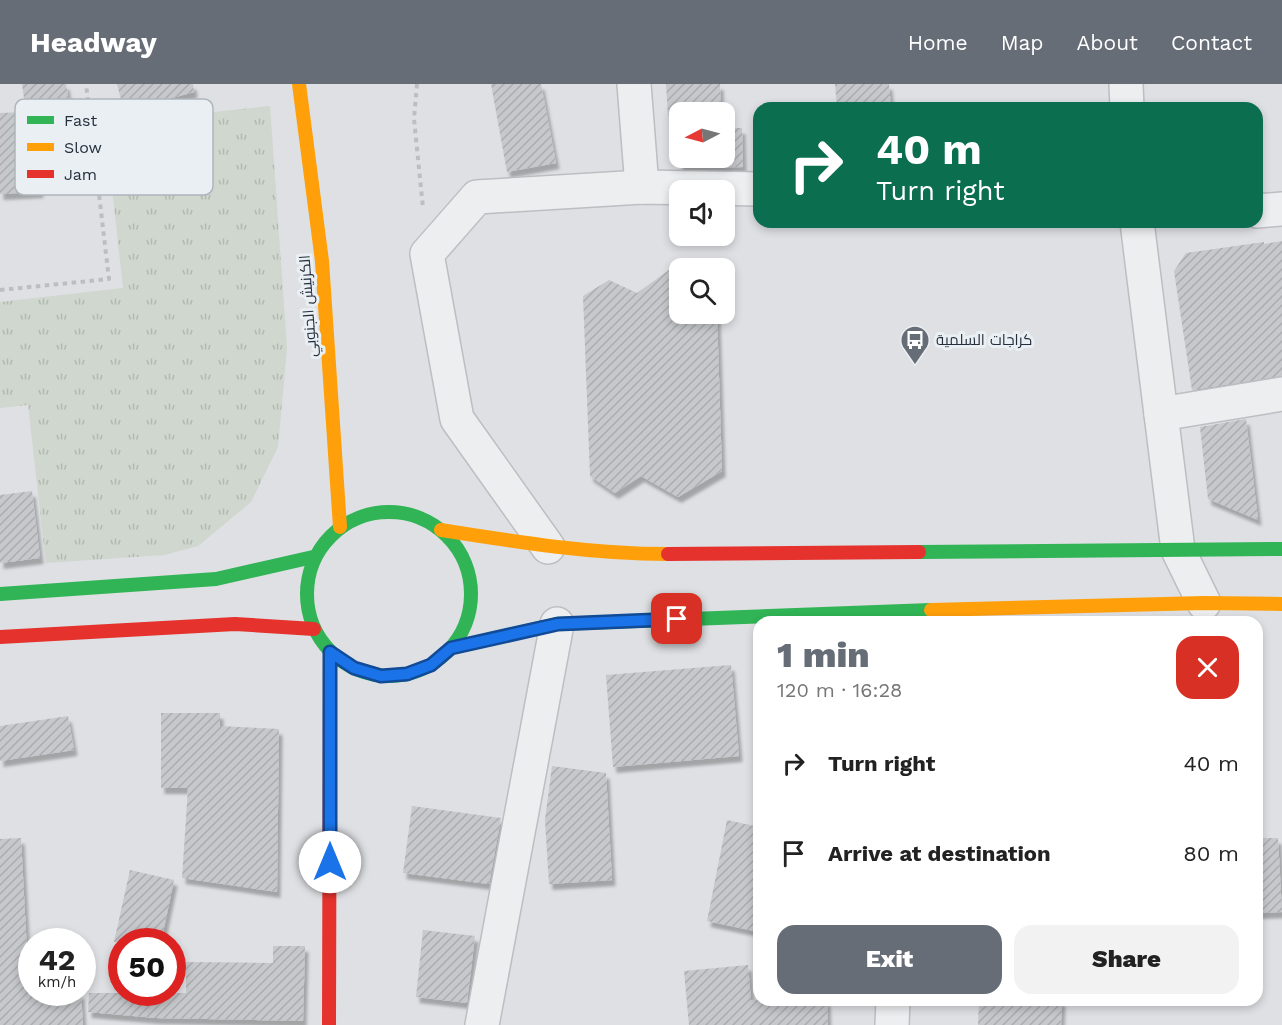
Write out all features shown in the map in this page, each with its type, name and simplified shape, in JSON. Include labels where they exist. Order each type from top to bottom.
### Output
[{"type":"main road","name":"الكرنيش الجنوبي","points":[[299,84],[322,261],[340,527]]},
{"type":"main road","points":[[393,511],[419,517],[441,530],[459,549],[469,574],[471,600],[465,626],[451,648],[431,665],[407,674],[381,676],[354,668],[330,652],[314,629],[307,602],[309,573],[314,557],[340,527],[365,514],[393,511]]},
{"type":"main road","points":[[441,530],[548,547],[626,554],[1282,549]]},
{"type":"main road","points":[[0,594],[216,579],[314,557]]},
{"type":"main road","points":[[917,616],[1204,603],[1282,604]]},
{"type":"main road","points":[[451,648],[558,624],[753,620]]},
{"type":"main road","points":[[0,637],[235,624],[314,629]]},
{"type":"main road","points":[[329,1025],[330,652]]},
{"type":"street","points":[[634,84],[642,187]]},
{"type":"street","points":[[1126,84],[1127,102]]},
{"type":"street","points":[[548,547],[457,419],[427,254],[477,197],[642,187],[753,189]]},
{"type":"street","points":[[1263,211],[1282,209]]},
{"type":"street","points":[[1138,228],[1178,550],[1204,603]]},
{"type":"street","points":[[1161,414],[1282,394]]},
{"type":"street","points":[[482,1025],[558,624]]},
{"type":"street","points":[[892,1025],[894,1006]]},
{"type":"path","points":[[86,84],[88,99]]},
{"type":"path","points":[[417,84],[414,119],[427,254]]},
{"type":"path","points":[[0,290],[109,279],[99,195]]},
{"type":"green space","points":[[270,106],[287,348],[278,447],[251,502],[198,546],[164,555],[46,563],[28,405],[0,408],[0,302],[123,288],[113,195],[213,195],[213,112]]},
{"type":"building","points":[[22,84],[66,84],[68,99],[24,99]]},
{"type":"building","points":[[117,84],[193,84],[194,92],[168,99],[121,99]]},
{"type":"building","points":[[491,84],[541,84],[556,163],[507,172]]},
{"type":"building","points":[[666,84],[720,84],[721,102],[669,102],[668,116]]},
{"type":"building","points":[[835,84],[889,84],[890,102],[836,102]]},
{"type":"building","points":[[15,112],[15,193],[0,194],[0,113]]},
{"type":"building","points":[[735,128],[742,128],[743,167],[735,167]]},
{"type":"building","points":[[1282,241],[1282,376],[1192,390],[1174,271],[1186,253]]},
{"type":"building","points":[[669,270],[669,324],[717,324],[722,471],[678,497],[641,476],[615,493],[590,476],[583,296],[609,280],[637,293]]},
{"type":"building","points":[[1246,419],[1258,520],[1208,499],[1200,427]]},
{"type":"building","points":[[32,491],[40,558],[0,563],[0,495]]},
{"type":"building","points":[[731,665],[739,756],[613,767],[606,675]]},
{"type":"building","points":[[161,713],[220,713],[220,726],[279,729],[277,892],[182,878],[188,788],[161,788]]},
{"type":"building","points":[[68,716],[74,750],[0,761],[0,726]]},
{"type":"building","points":[[552,766],[606,773],[612,880],[549,884],[545,820]]},
{"type":"building","points":[[412,806],[501,818],[489,884],[403,873]]},
{"type":"building","points":[[727,820],[753,826],[753,931],[707,921]]},
{"type":"building","points":[[21,838],[26,928],[18,928],[18,1006],[82,1006],[83,1025],[0,1025],[0,839]]},
{"type":"building","points":[[1263,838],[1278,838],[1282,912],[1263,913]]},
{"type":"building","points":[[130,870],[174,880],[164,928],[117,928]]},
{"type":"building","points":[[423,930],[475,936],[467,1003],[416,997]]},
{"type":"building","points":[[273,946],[305,946],[303,1021],[156,1018],[88,1012],[88,1006],[96,1006],[96,993],[108,993],[108,1006],[186,1006],[186,962],[273,963]]},
{"type":"building","points":[[748,965],[753,1006],[827,1006],[828,1025],[689,1025],[684,971]]},
{"type":"building","points":[[979,1006],[1062,1006],[1061,1025],[978,1025]]},
{"type":"traffic: fast","points":[[389,512],[420,518],[447,536],[465,563],[471,594],[465,625],[447,652],[420,670],[389,676],[358,670],[331,652],[313,625],[307,594],[313,563],[331,536],[358,518],[389,512]]},
{"type":"traffic: fast","points":[[919,552],[1282,549]]},
{"type":"traffic: fast","points":[[0,594],[216,579],[313,557]]},
{"type":"traffic: fast","points":[[771,616],[931,610]]},
{"type":"traffic: fast","points":[[451,648],[557,624],[753,617]]},
{"type":"traffic: slow","points":[[299,84],[322,261],[340,527]]},
{"type":"traffic: slow","points":[[441,530],[582,550],[668,554]]},
{"type":"traffic: slow","points":[[931,610],[1204,603],[1282,604]]},
{"type":"traffic: jam","points":[[668,554],[919,552]]},
{"type":"traffic: jam","points":[[0,637],[235,624],[314,629]]},
{"type":"traffic: jam","points":[[329,1025],[330,652]]},
{"type":"place","name":"كراجات السلمية","points":[[915,366]]},
{"type":"route","points":[[330,862],[330,652],[354,668],[381,676],[407,674],[431,665],[451,648],[558,624],[677,619]]}]
